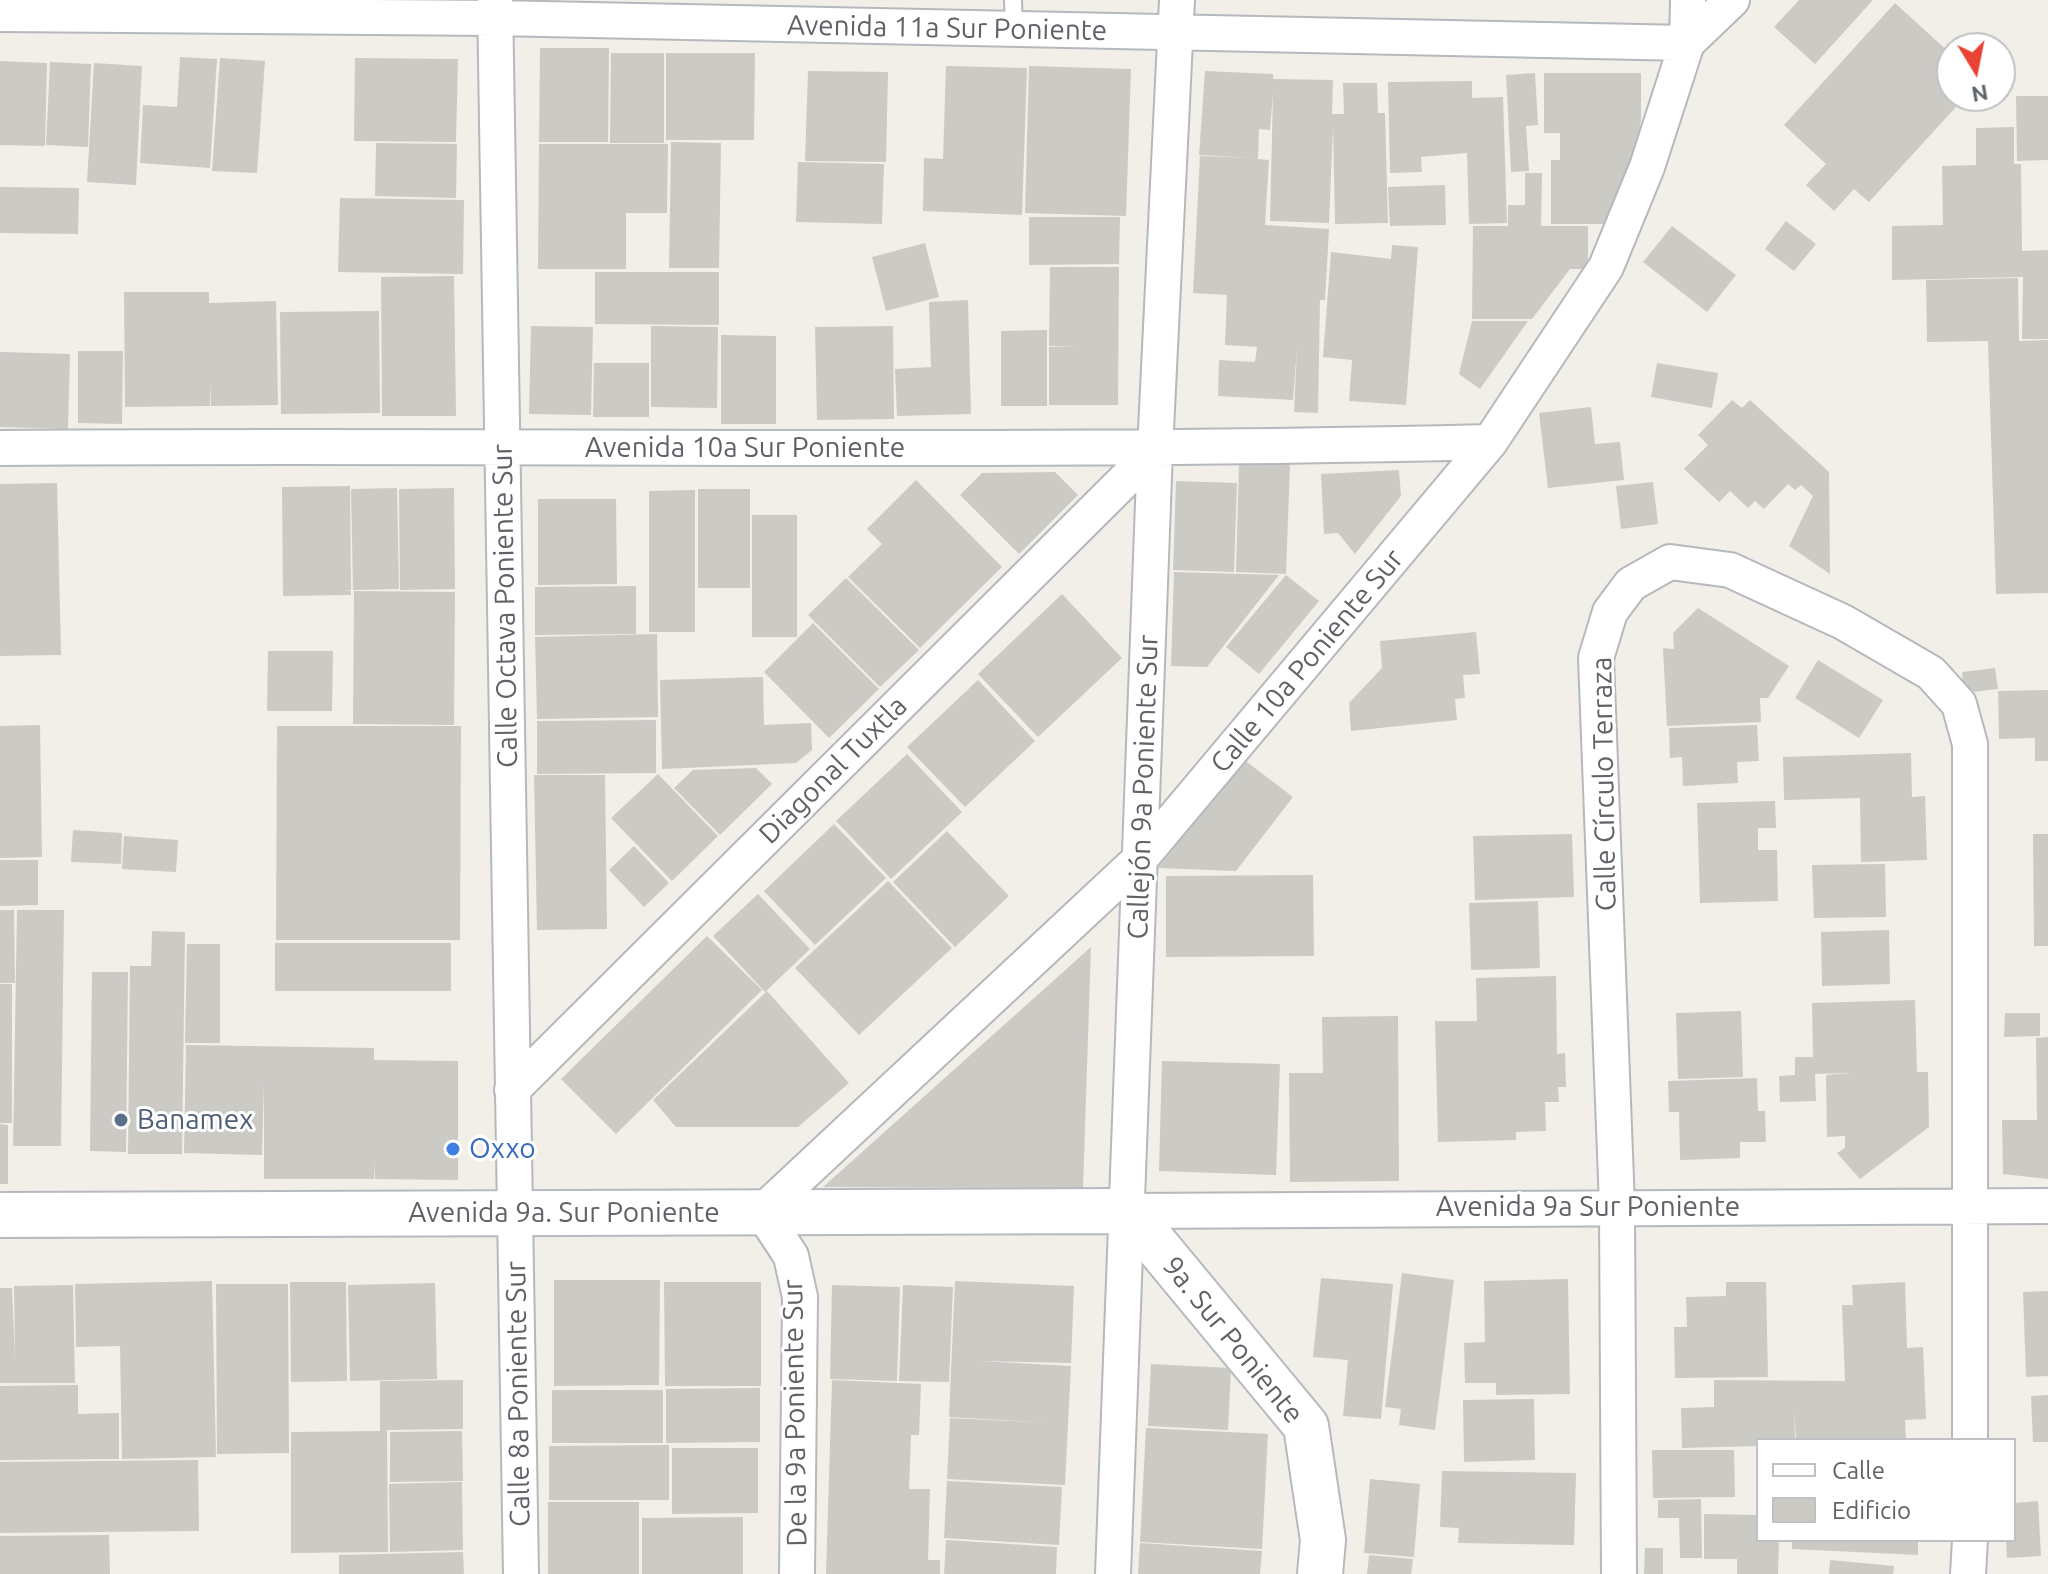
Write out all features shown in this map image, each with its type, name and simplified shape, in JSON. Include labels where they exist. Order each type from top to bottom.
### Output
[{"type":"main road","name":"Avenida 9a. Sur Poniente","points":[[0,1215],[1128,1211]]},
{"type":"main road","name":"9a. Sur Poniente","points":[[1128,1211],[1306,1426],[1323,1540],[1320,1574]]},
{"type":"street","name":"Callejón 9a Poniente Sur","points":[[1113,1574],[1155,450],[1177,0]]},
{"type":"street","name":"Calle 10a Poniente Sur","points":[[762,1212],[1140,859],[1490,442],[1606,267],[1647,167],[1687,43],[1688,0]]},
{"type":"street","points":[[1687,43],[1732,0]]},
{"type":"street","name":"Avenida 11a Sur Poniente","points":[[0,14],[495,9],[1013,14],[1175,34],[1687,43]]},
{"type":"street","name":"Calle Octava Poniente Sur","points":[[495,9],[500,447],[511,814],[515,1213]]},
{"type":"street","name":"Avenida 10a Sur Poniente","points":[[0,448],[1155,450],[1490,442]]},
{"type":"street","name":"Diagonal Tuxtla","points":[[512,1090],[1155,450]]},
{"type":"street","name":"Calle Círculo Terraza","points":[[1619,1574],[1617,1206],[1596,658],[1610,612],[1631,584],[1670,562],[1730,570],[1843,622],[1931,673],[1959,704],[1970,744],[1970,1438]]},
{"type":"street","name":"Avenida 9a Sur Poniente","points":[[1128,1211],[2048,1206]]},
{"type":"street","name":"De la 9a Poniente Sur","points":[[762,1212],[791,1256],[800,1297],[797,1574]]},
{"type":"street","name":"Calle 8a Poniente Sur","points":[[515,1213],[521,1574]]},
{"type":"street","points":[[1968,1574],[1970,1542]]},
{"type":"building","points":[[1799,0],[1873,0],[1815,64],[1774,27]]},
{"type":"building","points":[[1895,3],[1936,40],[1936,112],[1951,112],[1869,202],[1854,189],[1834,211],[1806,185],[1826,164],[1784,125]]},
{"type":"building","points":[[540,48],[609,48],[608,142],[539,142]]},
{"type":"building","points":[[611,53],[664,53],[664,143],[610,143]]},
{"type":"building","points":[[666,53],[755,53],[754,140],[666,140]]},
{"type":"building","points":[[180,57],[217,59],[210,168],[140,163],[143,105],[177,107]]},
{"type":"building","points":[[220,58],[265,61],[257,173],[212,171]]},
{"type":"building","points":[[355,58],[458,59],[456,142],[354,141]]},
{"type":"building","points":[[0,61],[47,63],[45,146],[0,145]]},
{"type":"building","points":[[50,62],[91,64],[88,147],[46,145]]},
{"type":"building","points":[[94,63],[142,66],[136,185],[87,182]]},
{"type":"building","points":[[946,66],[1027,68],[1022,215],[923,211],[924,158],[943,159]]},
{"type":"building","points":[[1029,66],[1131,69],[1126,216],[1025,213]]},
{"type":"building","points":[[808,71],[888,72],[886,162],[805,161]]},
{"type":"building","points":[[1205,71],[1273,74],[1273,79],[1333,80],[1332,114],[1344,114],[1343,83],[1377,83],[1378,113],[1385,113],[1388,223],[1335,224],[1333,126],[1329,223],[1270,221],[1273,93],[1270,130],[1259,129],[1258,159],[1269,160],[1265,225],[1329,229],[1325,300],[1320,300],[1318,413],[1294,412],[1297,349],[1293,400],[1218,396],[1219,360],[1255,362],[1257,347],[1225,345],[1227,295],[1193,293],[1200,156],[1253,158],[1199,155]]},
{"type":"building","points":[[1535,73],[1538,125],[1526,126],[1529,171],[1511,172],[1506,75]]},
{"type":"building","points":[[1544,73],[1641,73],[1641,121],[1618,224],[1551,224],[1551,160],[1560,160],[1560,133],[1544,133]]},
{"type":"building","points":[[1472,81],[1472,98],[1503,97],[1507,223],[1469,224],[1467,153],[1421,157],[1422,172],[1390,173],[1388,82]]},
{"type":"building","points":[[2016,96],[2048,96],[2048,160],[2017,161]]},
{"type":"building","points":[[2014,127],[2014,164],[2021,164],[2022,251],[2048,250],[2048,339],[2022,339],[2023,277],[1892,280],[1892,226],[1943,225],[1942,166],[1976,165],[1976,128]]},
{"type":"building","points":[[671,142],[721,143],[719,268],[669,268]]},
{"type":"building","points":[[376,143],[457,144],[456,198],[375,196]]},
{"type":"building","points":[[539,144],[668,144],[667,213],[626,213],[626,269],[538,269]]},
{"type":"building","points":[[798,162],[884,164],[882,224],[796,222]]},
{"type":"building","points":[[1525,173],[1542,173],[1541,226],[1588,226],[1588,269],[1570,269],[1532,319],[1472,319],[1473,226],[1508,226],[1508,205],[1525,205]]},
{"type":"building","points":[[1445,185],[1446,225],[1390,226],[1388,187]]},
{"type":"building","points":[[0,187],[79,188],[78,234],[0,233]]},
{"type":"building","points":[[340,198],[464,200],[463,274],[338,272]]},
{"type":"building","points":[[1029,217],[1120,217],[1119,264],[1029,265]]},
{"type":"building","points":[[1786,221],[1816,244],[1794,271],[1765,249]]},
{"type":"building","points":[[1672,226],[1736,275],[1707,312],[1643,262]]},
{"type":"building","points":[[925,243],[939,297],[886,311],[872,257]]},
{"type":"building","points":[[1392,245],[1418,247],[1406,405],[1349,401],[1352,360],[1323,357],[1331,252],[1391,259]]},
{"type":"building","points":[[1050,267],[1119,267],[1118,405],[1049,405],[1049,347],[1075,347],[1049,346]]},
{"type":"building","points":[[595,272],[719,272],[719,325],[595,324]]},
{"type":"building","points":[[454,276],[456,416],[382,416],[381,277]]},
{"type":"building","points":[[2018,278],[2019,341],[2048,340],[2048,593],[1996,594],[1988,341],[1927,342],[1926,280]]},
{"type":"building","points":[[124,292],[209,292],[209,303],[276,301],[278,405],[211,406],[211,382],[210,406],[125,407]]},
{"type":"building","points":[[968,300],[971,414],[897,416],[895,369],[931,367],[929,302]]},
{"type":"building","points":[[379,311],[380,413],[281,414],[280,312]]},
{"type":"building","points":[[1472,321],[1528,321],[1480,389],[1459,374]]},
{"type":"building","points":[[531,326],[593,327],[591,415],[529,414]]},
{"type":"building","points":[[651,326],[718,327],[717,408],[651,407]]},
{"type":"building","points":[[893,326],[894,419],[817,420],[815,327]]},
{"type":"building","points":[[1047,330],[1047,406],[1001,406],[1001,331]]},
{"type":"building","points":[[721,335],[776,336],[776,424],[721,424]]},
{"type":"building","points":[[78,351],[123,351],[122,424],[78,423]]},
{"type":"building","points":[[0,352],[70,354],[68,429],[0,427]]},
{"type":"building","points":[[594,363],[649,363],[649,417],[593,417]]},
{"type":"building","points":[[1657,363],[1718,373],[1712,408],[1651,397]]},
{"type":"building","points":[[1732,400],[1742,408],[1750,400],[1829,472],[1830,574],[1789,546],[1813,496],[1801,485],[1795,490],[1788,484],[1764,509],[1755,501],[1748,508],[1730,491],[1719,502],[1684,469],[1708,445],[1698,435]]},
{"type":"building","points":[[1591,407],[1595,444],[1620,442],[1624,480],[1548,488],[1539,413]]},
{"type":"building","points":[[1239,462],[1290,464],[1286,574],[1236,572]]},
{"type":"building","points":[[1399,470],[1401,496],[1355,554],[1338,533],[1324,534],[1321,474]]},
{"type":"building","points":[[1055,472],[1078,495],[1019,554],[960,495],[982,473]]},
{"type":"building","points":[[916,480],[1002,567],[920,648],[848,577],[882,544],[867,529]]},
{"type":"building","points":[[1176,481],[1237,483],[1234,572],[1173,570]]},
{"type":"building","points":[[1653,482],[1658,524],[1621,529],[1616,486]]},
{"type":"building","points":[[57,483],[61,655],[0,656],[0,484]]},
{"type":"building","points":[[350,486],[351,590],[346,591],[351,591],[351,595],[283,596],[282,487]]},
{"type":"building","points":[[397,488],[399,589],[353,590],[351,489]]},
{"type":"building","points":[[454,488],[455,589],[400,590],[399,489]]},
{"type":"building","points":[[698,489],[750,489],[750,588],[698,588]]},
{"type":"building","points":[[695,490],[695,632],[649,632],[649,491]]},
{"type":"building","points":[[538,499],[616,499],[617,584],[538,585]]},
{"type":"building","points":[[752,515],[797,515],[797,637],[752,637]]},
{"type":"building","points":[[1174,572],[1279,575],[1207,667],[1171,666]]},
{"type":"building","points":[[1286,575],[1319,601],[1259,674],[1226,647]]},
{"type":"building","points":[[846,578],[919,650],[880,687],[808,615]]},
{"type":"building","points":[[636,586],[636,634],[535,635],[535,587]]},
{"type":"building","points":[[354,591],[455,592],[454,725],[353,724]]},
{"type":"building","points":[[1062,594],[1122,658],[1038,737],[978,674]]},
{"type":"building","points":[[1698,608],[1789,666],[1768,698],[1760,698],[1761,722],[1667,726],[1663,648],[1674,649],[1673,633]]},
{"type":"building","points":[[813,623],[879,689],[829,738],[764,672]]},
{"type":"building","points":[[1476,632],[1480,674],[1463,675],[1465,698],[1455,699],[1457,720],[1351,731],[1349,703],[1382,668],[1380,641]]},
{"type":"building","points":[[657,634],[658,717],[537,719],[535,637]]},
{"type":"building","points":[[268,651],[333,651],[332,711],[267,711]]},
{"type":"building","points":[[1818,660],[1883,700],[1859,738],[1795,698]]},
{"type":"building","points":[[1995,668],[1998,689],[1964,693],[1962,672]]},
{"type":"building","points":[[763,677],[764,725],[811,723],[812,750],[796,763],[662,769],[660,680]]},
{"type":"building","points":[[978,680],[1035,741],[965,807],[907,747]]},
{"type":"building","points":[[2048,690],[2048,761],[2035,761],[2035,738],[1999,739],[1998,691]]},
{"type":"building","points":[[656,720],[656,773],[537,774],[537,721]]},
{"type":"building","points":[[40,725],[42,857],[0,858],[0,726]]},
{"type":"building","points":[[1757,725],[1759,761],[1737,762],[1738,783],[1683,786],[1682,757],[1670,758],[1669,728]]},
{"type":"building","points":[[277,726],[461,726],[460,940],[276,940]]},
{"type":"building","points":[[1911,753],[1912,797],[1925,796],[1927,860],[1861,862],[1860,798],[1784,800],[1783,757]]},
{"type":"building","points":[[907,754],[962,812],[891,879],[836,821]]},
{"type":"building","points":[[1243,759],[1293,797],[1236,871],[1158,868]]},
{"type":"building","points":[[756,768],[772,784],[720,835],[674,788],[693,770]]},
{"type":"building","points":[[658,774],[718,836],[672,881],[611,818]]},
{"type":"building","points":[[534,775],[605,775],[607,929],[537,930]]},
{"type":"building","points":[[1775,801],[1776,828],[1758,828],[1758,850],[1777,850],[1778,901],[1700,903],[1697,803]]},
{"type":"building","points":[[834,824],[886,878],[815,945],[764,891]]},
{"type":"building","points":[[73,830],[122,833],[121,864],[71,862]]},
{"type":"building","points":[[947,831],[1009,896],[955,947],[893,882]]},
{"type":"building","points":[[1572,834],[1574,897],[1475,900],[1473,836]]},
{"type":"building","points":[[2033,834],[2048,834],[2048,946],[2034,946]]},
{"type":"building","points":[[124,836],[178,840],[176,872],[122,869]]},
{"type":"building","points":[[634,846],[669,883],[644,907],[609,870]]},
{"type":"building","points":[[0,860],[38,860],[38,905],[0,906]]},
{"type":"building","points":[[1885,864],[1886,917],[1814,918],[1812,865]]},
{"type":"building","points":[[1313,875],[1314,956],[1166,957],[1166,876]]},
{"type":"building","points":[[888,881],[952,948],[859,1035],[795,968]]},
{"type":"building","points":[[758,894],[810,949],[765,992],[713,936]]},
{"type":"building","points":[[1538,901],[1540,968],[1471,970],[1469,903]]},
{"type":"building","points":[[0,910],[14,910],[15,983],[0,983]]},
{"type":"building","points":[[17,910],[64,910],[61,1146],[13,1146]]},
{"type":"building","points":[[1889,930],[1890,984],[1822,986],[1821,932]]},
{"type":"building","points":[[152,931],[185,932],[182,1154],[128,1154],[130,966],[151,966]]},
{"type":"building","points":[[707,936],[762,990],[616,1134],[561,1079]]},
{"type":"building","points":[[275,943],[451,943],[451,991],[275,991]]},
{"type":"building","points":[[187,944],[220,944],[220,1043],[185,1043]]},
{"type":"building","points":[[1091,947],[1083,1188],[823,1187]]},
{"type":"building","points":[[92,972],[128,972],[126,1152],[90,1151]]},
{"type":"building","points":[[1556,976],[1557,1054],[1565,1053],[1566,1087],[1558,1087],[1559,1102],[1545,1102],[1546,1131],[1516,1132],[1516,1140],[1438,1142],[1435,1021],[1477,1021],[1476,978]]},
{"type":"building","points":[[0,984],[12,984],[12,1123],[0,1123]]},
{"type":"building","points":[[767,991],[849,1083],[798,1127],[676,1127],[653,1100]]},
{"type":"building","points":[[1915,1000],[1917,1072],[1928,1072],[1929,1127],[1860,1179],[1837,1153],[1845,1148],[1845,1136],[1827,1137],[1826,1075],[1851,1073],[1815,1074],[1816,1101],[1780,1102],[1779,1076],[1795,1075],[1795,1057],[1813,1057],[1812,1003]]},
{"type":"building","points":[[1741,1011],[1743,1077],[1678,1079],[1676,1013]]},
{"type":"building","points":[[2005,1013],[2040,1013],[2040,1036],[2004,1037]]},
{"type":"building","points":[[1398,1016],[1399,1181],[1290,1182],[1289,1073],[1323,1073],[1322,1017]]},
{"type":"building","points":[[2048,1037],[2048,1179],[2003,1174],[2002,1120],[2037,1120],[2036,1038]]},
{"type":"building","points":[[186,1045],[374,1048],[374,1060],[458,1061],[458,1180],[375,1179],[375,1162],[374,1179],[264,1179],[264,1081],[262,1155],[184,1153]]},
{"type":"building","points":[[1162,1061],[1280,1064],[1276,1175],[1159,1171]]},
{"type":"building","points":[[1757,1078],[1758,1111],[1765,1111],[1766,1142],[1740,1142],[1740,1158],[1680,1160],[1679,1112],[1669,1112],[1668,1081]]},
{"type":"building","points":[[0,1124],[8,1125],[8,1184],[0,1184]]},
{"type":"building","points":[[1402,1273],[1454,1280],[1435,1430],[1399,1425],[1401,1409],[1385,1407]]},
{"type":"building","points":[[1321,1278],[1393,1284],[1381,1419],[1343,1416],[1348,1360],[1313,1357]]},
{"type":"building","points":[[1568,1279],[1570,1394],[1496,1395],[1496,1383],[1465,1383],[1464,1343],[1485,1342],[1484,1281]]},
{"type":"building","points":[[554,1280],[660,1280],[659,1385],[554,1386]]},
{"type":"building","points":[[212,1281],[216,1457],[122,1459],[120,1346],[76,1347],[75,1284]]},
{"type":"building","points":[[955,1281],[1074,1286],[1071,1363],[980,1361],[1071,1366],[1065,1485],[947,1479],[950,1418],[1053,1423],[949,1417]]},
{"type":"building","points":[[290,1282],[346,1282],[347,1381],[291,1382]]},
{"type":"building","points":[[664,1282],[761,1282],[761,1386],[665,1386]]},
{"type":"building","points":[[1726,1282],[1766,1282],[1768,1377],[1675,1378],[1674,1327],[1687,1327],[1686,1297],[1726,1296]]},
{"type":"building","points":[[1905,1282],[1907,1348],[1923,1347],[1926,1419],[1905,1420],[1906,1438],[1796,1438],[1794,1411],[1795,1438],[1756,1438],[1756,1446],[1682,1448],[1681,1408],[1714,1407],[1714,1380],[1845,1381],[1842,1305],[1853,1305],[1852,1285]]},
{"type":"building","points":[[435,1283],[437,1379],[350,1381],[348,1285]]},
{"type":"building","points":[[216,1284],[288,1284],[289,1453],[217,1454]]},
{"type":"building","points":[[73,1285],[75,1383],[0,1383],[0,1288],[12,1288],[15,1361],[14,1286]]},
{"type":"building","points":[[832,1285],[900,1287],[897,1381],[830,1379]]},
{"type":"building","points":[[903,1285],[953,1287],[949,1382],[899,1381]]},
{"type":"building","points":[[2048,1291],[2048,1376],[2026,1377],[2023,1292]]},
{"type":"building","points":[[1151,1364],[1231,1368],[1228,1430],[1148,1426]]},
{"type":"building","points":[[463,1380],[463,1429],[387,1430],[388,1552],[291,1553],[291,1432],[380,1431],[380,1381]]},
{"type":"building","points":[[832,1380],[921,1384],[919,1435],[911,1435],[909,1489],[930,1489],[928,1560],[940,1560],[940,1574],[826,1574]]},
{"type":"building","points":[[78,1385],[78,1414],[119,1413],[119,1459],[0,1460],[0,1386]]},
{"type":"building","points":[[760,1388],[760,1442],[666,1443],[666,1389]]},
{"type":"building","points":[[552,1390],[663,1390],[663,1443],[552,1443]]},
{"type":"building","points":[[2048,1395],[2048,1442],[2033,1442],[2031,1396]]},
{"type":"building","points":[[1534,1399],[1535,1460],[1464,1462],[1463,1400]]},
{"type":"building","points":[[1146,1428],[1268,1434],[1262,1549],[1140,1542]]},
{"type":"building","points":[[462,1431],[463,1481],[390,1482],[390,1432]]},
{"type":"building","points":[[669,1445],[669,1500],[549,1500],[549,1446]]},
{"type":"building","points":[[672,1448],[758,1448],[758,1513],[672,1514]]},
{"type":"building","points":[[1652,1450],[1734,1450],[1735,1497],[1653,1498]]},
{"type":"building","points":[[198,1460],[199,1531],[0,1533],[0,1462]]},
{"type":"building","points":[[1442,1471],[1576,1473],[1574,1545],[1458,1543],[1459,1528],[1440,1527]]},
{"type":"building","points":[[1370,1479],[1420,1484],[1414,1557],[1364,1553]]},
{"type":"building","points":[[947,1481],[1062,1487],[1059,1545],[944,1538]]},
{"type":"building","points":[[462,1482],[463,1550],[390,1552],[389,1484]]},
{"type":"building","points":[[1701,1499],[1702,1558],[1680,1558],[1679,1518],[1658,1518],[1658,1500]]},
{"type":"building","points":[[2038,1501],[2041,1556],[2007,1558],[2006,1542],[2016,1542],[2016,1503]]},
{"type":"building","points":[[548,1502],[639,1502],[639,1574],[548,1574]]},
{"type":"building","points":[[1704,1514],[1756,1515],[1756,1542],[1779,1542],[1778,1574],[1737,1574],[1737,1559],[1704,1559]]},
{"type":"building","points":[[743,1517],[743,1574],[642,1574],[642,1518]]},
{"type":"building","points":[[109,1535],[110,1574],[0,1574],[0,1536]]},
{"type":"building","points":[[946,1540],[1057,1547],[1056,1574],[944,1574]]},
{"type":"building","points":[[1792,1542],[1918,1542],[1918,1555],[1792,1549]]},
{"type":"building","points":[[1140,1543],[1262,1551],[1260,1574],[1138,1574]]},
{"type":"building","points":[[1645,1548],[1663,1548],[1663,1574],[1644,1574]]},
{"type":"building","points":[[463,1552],[464,1574],[339,1574],[339,1555]]},
{"type":"building","points":[[1369,1555],[1413,1559],[1411,1574],[1367,1574]]},
{"type":"building","points":[[1830,1560],[1894,1566],[1893,1574],[1829,1574]]},
{"type":"place","name":"Banamex","points":[[121,1120]]},
{"type":"place","name":"Oxxo","points":[[453,1149]]}]
